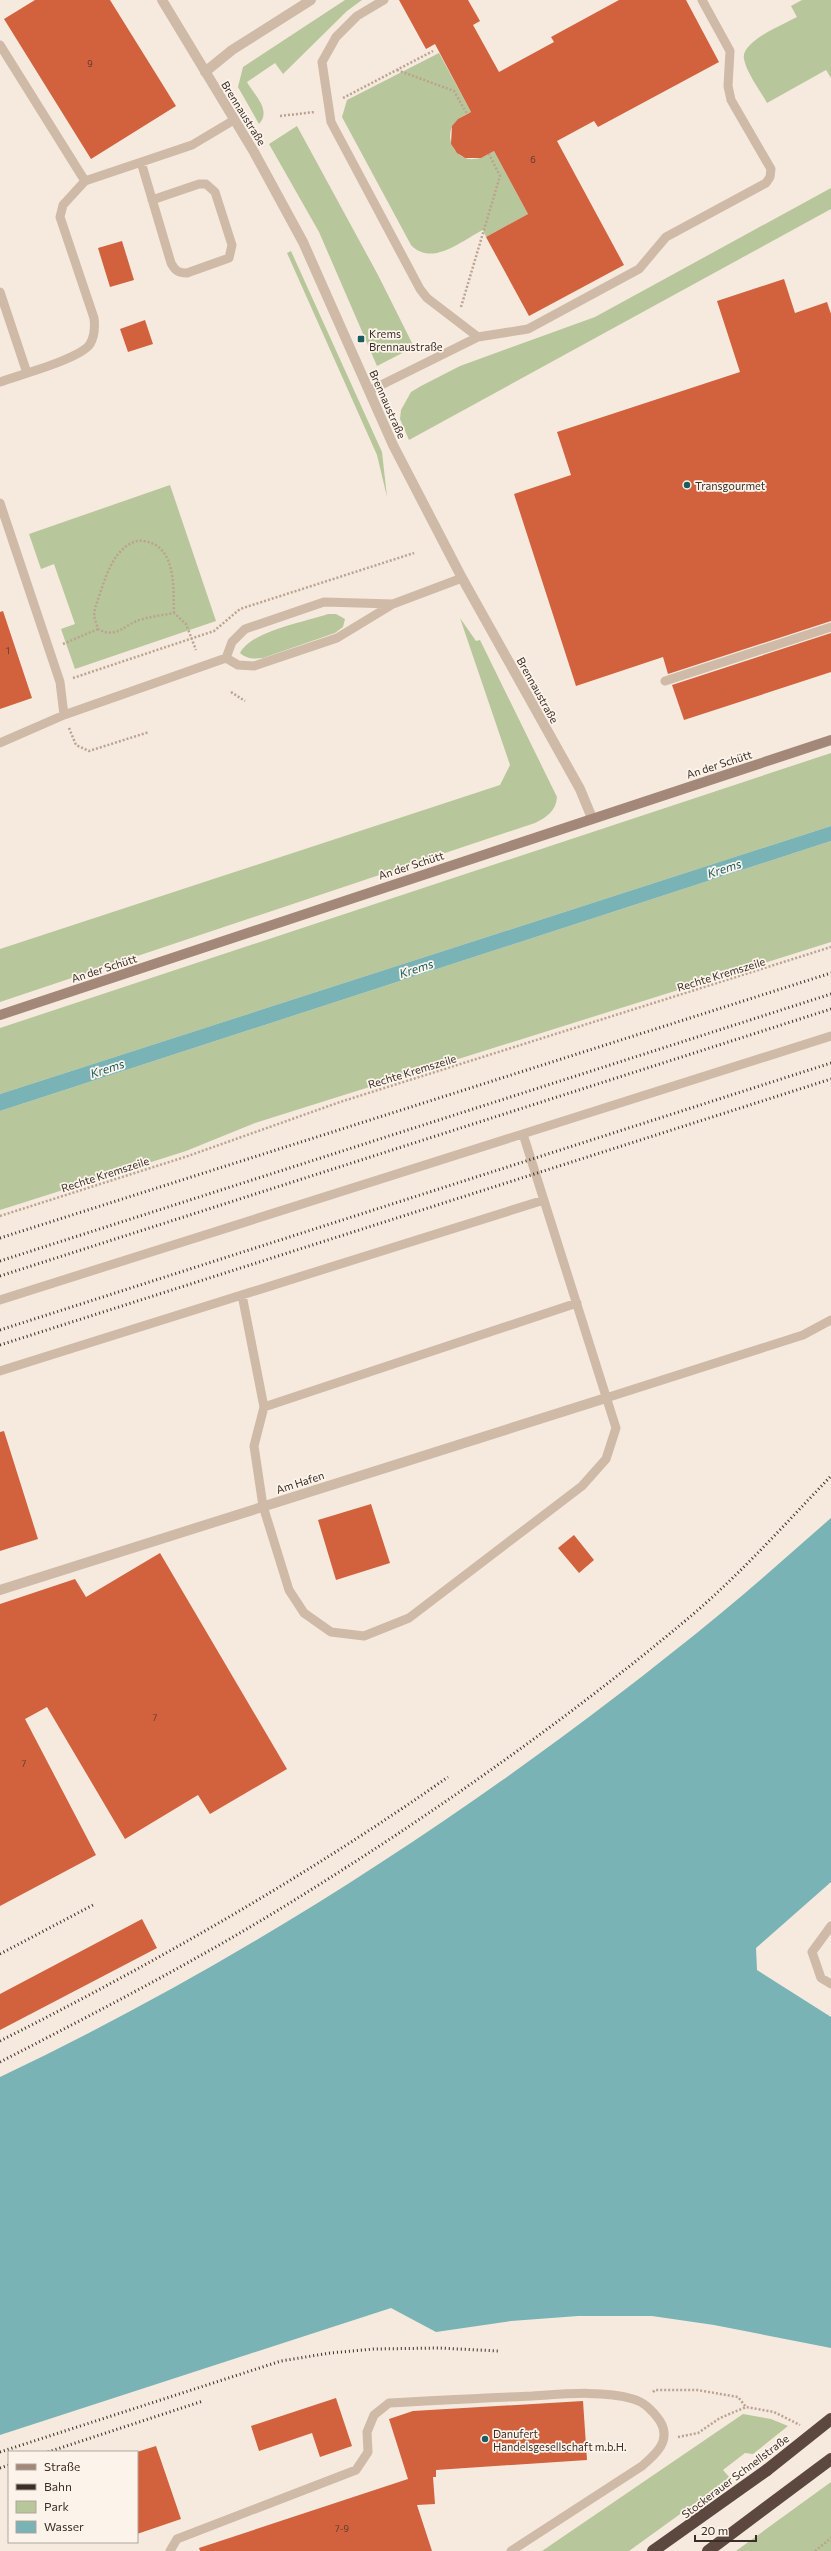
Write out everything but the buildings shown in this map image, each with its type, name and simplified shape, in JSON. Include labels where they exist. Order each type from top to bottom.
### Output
[{"type":"highway","name":"Stockerauer Schnellstraße","points":[[653,2551],[767,2470],[831,2419]]},
{"type":"highway","points":[[708,2551],[831,2459]]},
{"type":"street","name":"Brennaustraße","points":[[162,0],[234,120],[303,242],[393,445],[462,578],[580,789],[592,818]]},
{"type":"street","points":[[205,72],[232,50],[311,0]]},
{"type":"street","name":"An der Schütt","points":[[0,1015],[831,740]]},
{"type":"street","name":"Am Hafen","points":[[0,1590],[606,1398]]},
{"type":"lane","points":[[384,0],[352,21],[336,37],[322,62],[331,122],[420,289],[427,298],[478,337]]},
{"type":"lane","points":[[369,391],[478,337],[528,329],[639,269],[666,237],[766,182],[770,177],[770,169],[731,100],[728,86],[730,52],[702,0]]},
{"type":"lane","points":[[0,45],[85,181]]},
{"type":"lane","points":[[0,382],[79,355],[90,345],[95,332],[94,318],[60,217],[63,205],[85,181],[192,145],[234,120]]},
{"type":"lane","points":[[141,162],[152,200],[175,270],[180,273],[187,273],[229,258],[232,245],[215,192],[211,187],[199,184],[152,200]]},
{"type":"lane","points":[[0,292],[27,373]]},
{"type":"lane","points":[[0,503],[60,682],[64,715]]},
{"type":"lane","points":[[0,743],[64,715],[226,658],[238,665],[254,666],[336,638],[393,604],[462,578]]},
{"type":"lane","points":[[226,658],[232,642],[244,629],[311,606],[324,602],[393,604]]},
{"type":"lane","points":[[665,681],[831,627]]},
{"type":"lane","points":[[0,1300],[831,1036]]},
{"type":"lane","points":[[242,1295],[264,1407],[254,1446],[263,1506],[289,1590],[304,1613],[331,1632],[364,1636],[409,1618],[582,1486],[606,1459],[616,1428],[523,1134]]},
{"type":"lane","points":[[0,1371],[544,1200]]},
{"type":"lane","points":[[264,1407],[577,1303]]},
{"type":"lane","points":[[606,1398],[803,1335],[831,1320]]},
{"type":"lane","points":[[831,1926],[812,1952],[821,1978],[831,1984]]},
{"type":"lane","points":[[170,2551],[177,2539],[356,2470],[368,2452],[367,2432],[374,2415],[389,2403],[582,2394],[632,2398],[644,2403],[663,2426],[664,2440],[658,2452],[642,2466],[511,2551]]},
{"type":"path","points":[[280,116],[310,114],[433,51]]},
{"type":"path","points":[[397,70],[454,90],[467,114]]},
{"type":"path","points":[[456,321],[500,176],[489,154]]},
{"type":"path","points":[[98,629],[94,616],[95,608],[115,558],[135,541],[152,543],[165,554],[172,574],[174,613],[186,624],[196,650]]},
{"type":"path","points":[[408,555],[414,553]]},
{"type":"path","points":[[49,649],[98,629],[112,634],[120,632],[141,619],[174,613]]},
{"type":"path","points":[[231,692],[245,701]]},
{"type":"path","points":[[64,715],[76,745],[89,750],[149,732]]},
{"type":"path","name":"Rechte Kremszeile","points":[[0,1216],[188,1156],[340,1102],[831,948]]},
{"type":"path","points":[[644,2403],[654,2390],[698,2390],[738,2397],[746,2407]]},
{"type":"path","points":[[664,2440],[698,2433],[720,2418],[746,2407],[774,2412],[798,2423],[803,2428]]},
{"type":"path","points":[[816,2551],[831,2538]]},
{"type":"green space","points":[[345,0],[362,0],[347,11],[283,74],[275,63],[247,82],[263,108],[263,119],[259,124],[238,87],[243,67]]},
{"type":"green space","points":[[802,0],[831,0],[831,78],[826,70],[767,103],[748,70],[744,59],[745,53],[749,46],[764,34],[797,17],[791,6]]},
{"type":"green space","points":[[439,53],[471,112],[458,120],[451,130],[451,142],[454,148],[457,153],[468,159],[479,158],[494,151],[528,214],[486,237],[483,230],[447,250],[437,253],[428,253],[419,251],[411,245],[342,117],[347,100]]},
{"type":"green space","points":[[297,126],[378,275],[414,347],[377,366],[319,232],[269,144]]},
{"type":"green space","points":[[831,188],[831,209],[409,440],[400,419],[401,410],[411,392],[421,386],[460,366],[595,317]]},
{"type":"green space","points":[[291,251],[382,452],[387,497],[377,455],[287,253]]},
{"type":"green space","points":[[170,485],[216,621],[75,669],[61,629],[75,624],[54,564],[41,569],[29,534]]},
{"type":"green space","points":[[328,614],[336,614],[345,619],[343,627],[335,633],[263,658],[250,658],[240,653],[246,645],[267,633]]},
{"type":"green space","points":[[460,618],[476,641],[480,640],[557,797],[553,810],[547,816],[535,823],[0,1002],[0,949],[500,785],[510,765]]},
{"type":"green space","points":[[831,753],[831,826],[0,1094],[0,1028]]},
{"type":"green space","points":[[831,841],[831,942],[255,1123],[186,1151],[0,1210],[0,1111]]},
{"type":"green space","points":[[743,2414],[771,2419],[788,2426],[753,2454],[745,2453],[723,2470],[730,2478],[629,2551],[542,2551]]},
{"type":"green space","points":[[831,2482],[831,2551],[736,2551]]},
{"type":"water","name":"Krems","points":[[831,826],[831,841],[0,1111],[0,1094]]},
{"type":"water","points":[[831,1518],[831,1882],[756,1948],[757,1970],[831,2017],[831,2348],[714,2325],[652,2316],[578,2316],[511,2321],[436,2332],[391,2308],[0,2435],[0,2077],[95,2030],[189,1979],[282,1925],[374,1867],[464,1807],[551,1745],[637,1680],[734,1602]]},
{"type":"railway","points":[[0,1238],[831,973]]},
{"type":"railway","points":[[0,1261],[831,994]]},
{"type":"railway","points":[[0,1276],[831,1009]]},
{"type":"railway","points":[[0,1330],[831,1063]]},
{"type":"railway","points":[[0,1345],[831,1079]]},
{"type":"railway","points":[[0,2062],[148,1984],[257,1923],[394,1836],[494,1768],[592,1696],[705,1604],[724,1587],[831,1476]]},
{"type":"railway","points":[[0,2041],[172,1950],[284,1884],[394,1814],[448,1777]]},
{"type":"railway","points":[[0,1954],[93,1905]]},
{"type":"railway","points":[[0,2452],[281,2361],[330,2353],[374,2349],[439,2348],[499,2351]]},
{"type":"railway","points":[[51,2451],[203,2401]]},
{"type":"railway","points":[[0,2468],[8,2465]]},
{"type":"place","name":"Krems Brennaustraße","points":[[361,339]]},
{"type":"place","name":"Transgourmet","points":[[687,485]]},
{"type":"place","name":"Danufert Handelsgesellschaft m.b.H.","points":[[485,2439]]}]
